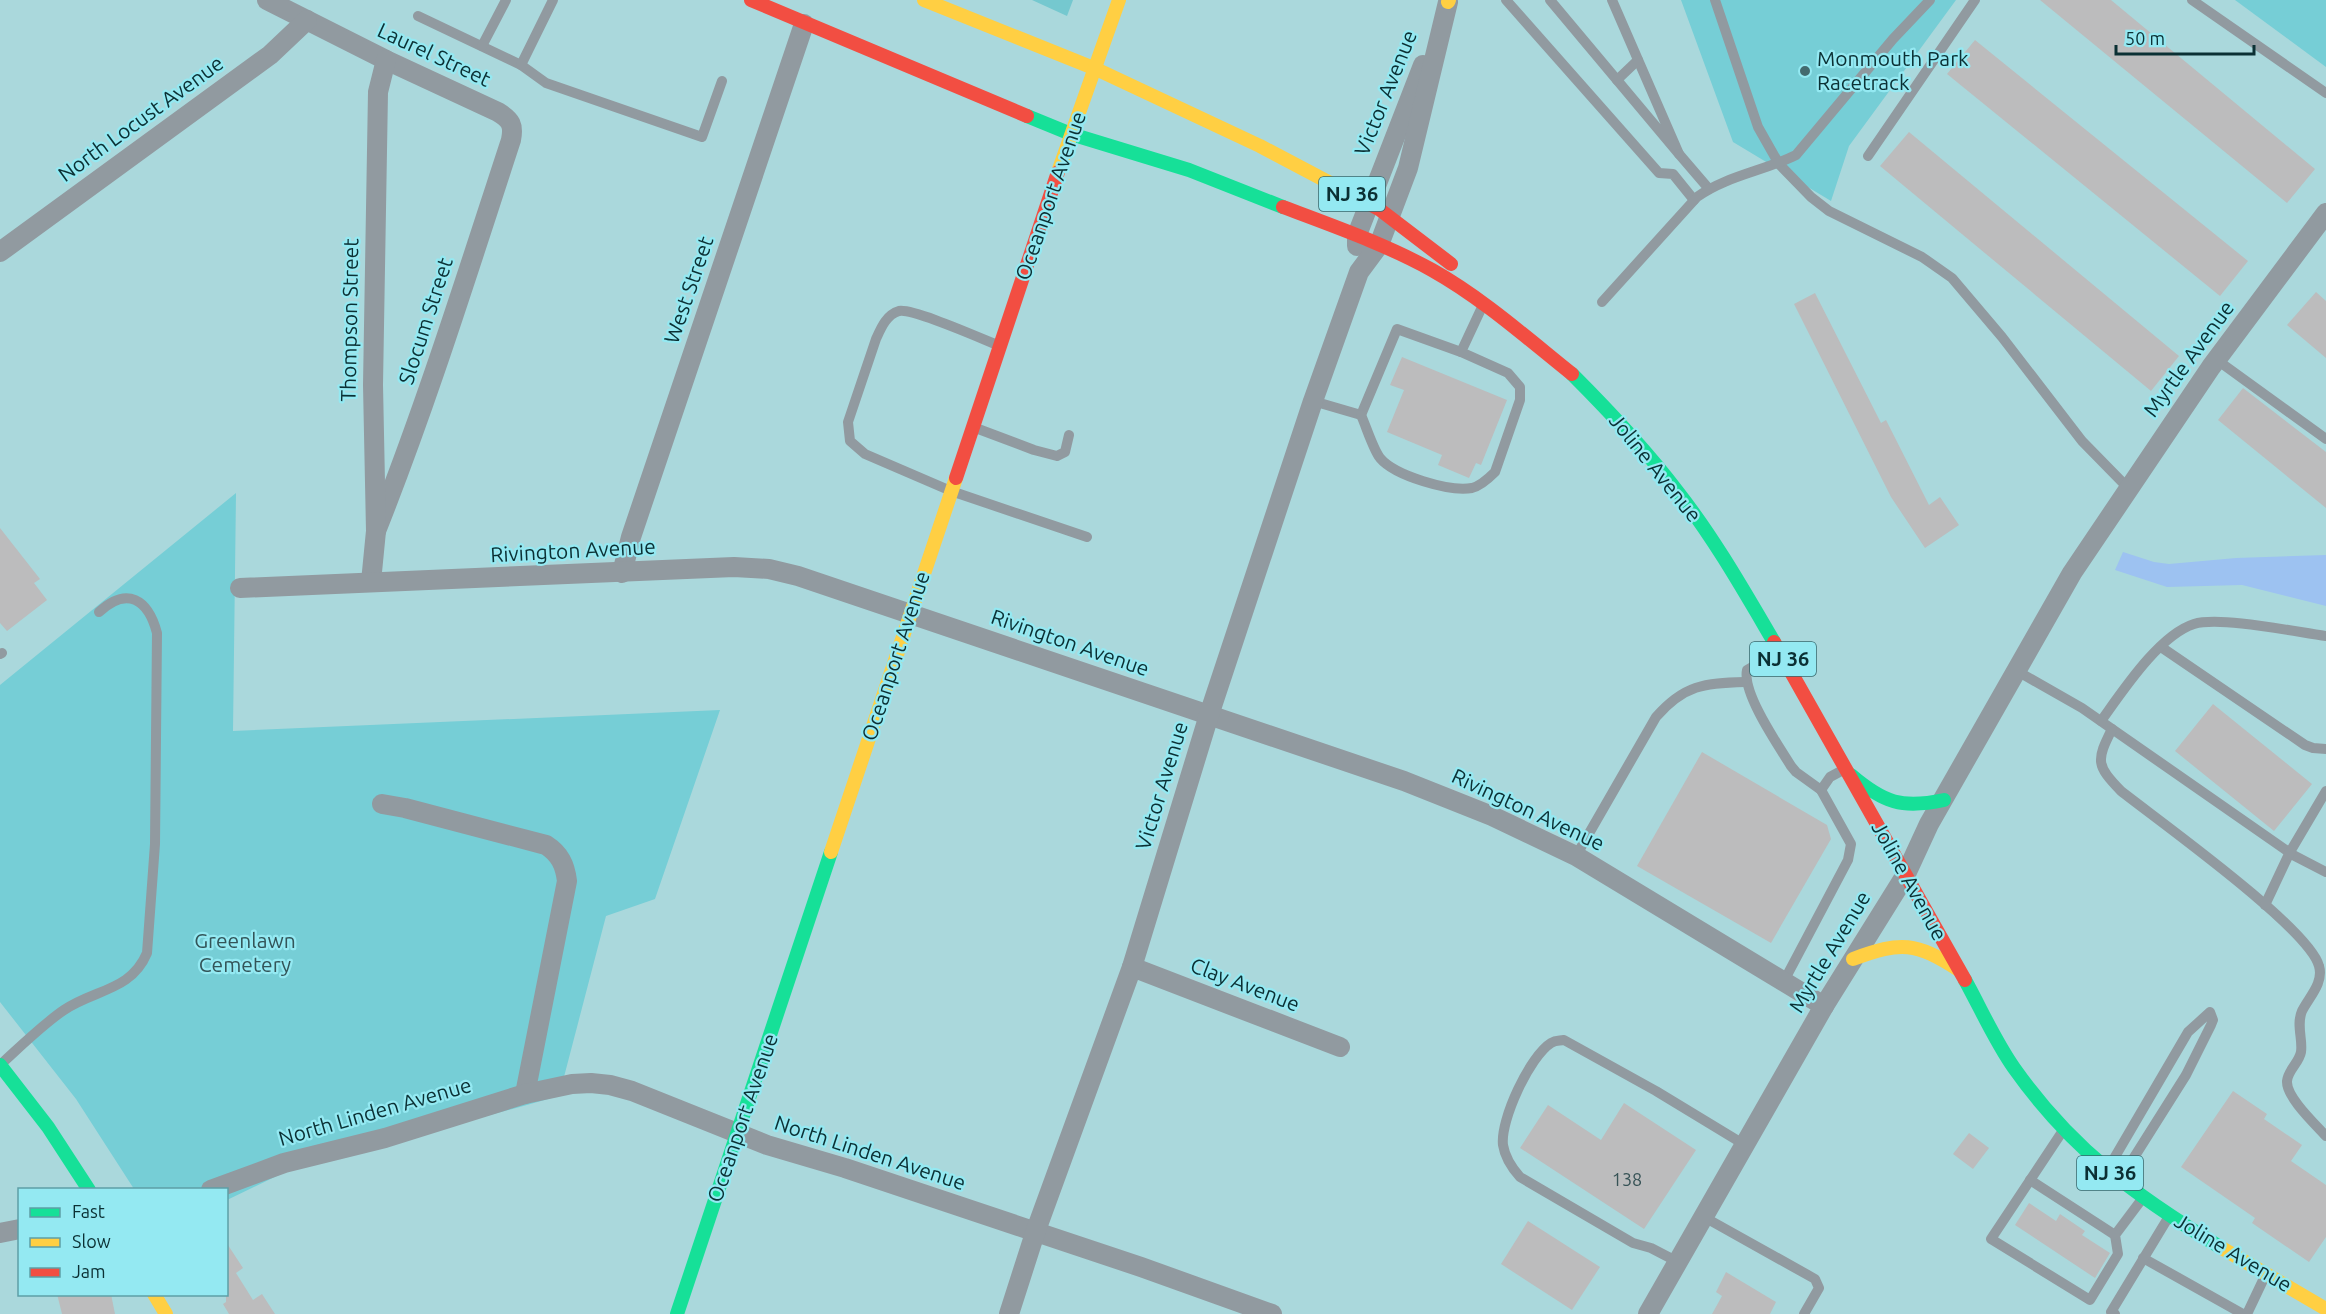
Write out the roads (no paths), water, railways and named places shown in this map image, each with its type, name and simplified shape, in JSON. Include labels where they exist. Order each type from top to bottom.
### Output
[{"type":"main road","name":"NJ 36","points":[[751,0],[1071,134],[1189,170],[1379,245],[1432,270],[1483,304],[1572,374]]},
{"type":"main road","name":"NJ 36","points":[[924,0],[1096,69],[1260,146],[1369,203],[1495,298],[1572,374]]},
{"type":"main road","name":"Oceanport Avenue","points":[[677,1314],[972,427],[1119,0]]},
{"type":"main road","name":"Joline Avenue","points":[[1572,374],[1607,408],[1646,452],[1690,509],[1727,564],[1848,771],[2013,1066],[2039,1102],[2079,1146],[2119,1181],[2170,1215],[2326,1309]]},
{"type":"main road","points":[[1848,771],[1884,800],[1921,806],[1944,800]]},
{"type":"main road","points":[[1853,959],[1881,949],[1906,946],[1931,952],[1959,969]]},
{"type":"main road","points":[[0,1065],[48,1127],[88,1188]]},
{"type":"main road","points":[[155,1296],[166,1314]]},
{"type":"street","name":"Laurel Street","points":[[267,0],[386,60],[498,112],[509,119],[512,124]]},
{"type":"street","name":"Victor Avenue","points":[[1359,272],[1357,235],[1448,1]]},
{"type":"street","name":"Victor Avenue","points":[[1009,1314],[1035,1233],[1132,967],[1209,715],[1313,401],[1359,272],[1379,245],[1408,168],[1448,1]]},
{"type":"street","name":"North Locust Avenue","points":[[0,252],[270,55],[307,20]]},
{"type":"street","name":"West Street","points":[[622,573],[631,537],[804,24]]},
{"type":"street","name":"Thompson Street","points":[[371,582],[376,531],[373,385],[378,92],[386,60]]},
{"type":"street","name":"Slocum Street","points":[[376,531],[408,450],[511,140],[512,124]]},
{"type":"street","name":"Myrtle Avenue","points":[[1648,1314],[1824,1006],[1905,876],[1944,800],[2088,548],[2217,360],[2326,213]]},
{"type":"street","name":"Rivington Avenue","points":[[240,588],[734,567],[769,569],[798,576],[1404,781],[1492,816],[1575,856],[1824,1006]]},
{"type":"street","points":[[382,804],[546,845],[561,858],[566,869],[567,881],[525,1094]]},
{"type":"street","name":"Clay Avenue","points":[[1132,967],[1341,1047]]},
{"type":"street","name":"North Linden Avenue","points":[[217,1188],[284,1164],[386,1138],[525,1094],[572,1084],[610,1085],[632,1091],[767,1145],[845,1168],[1141,1267],[1272,1314]]},
{"type":"street","points":[[0,1233],[18,1229]]},
{"type":"lane","points":[[482,46],[506,0]]},
{"type":"lane","points":[[521,65],[553,0]]},
{"type":"lane","points":[[1506,0],[1659,173],[1672,174],[1694,200]]},
{"type":"lane","points":[[1550,0],[1709,189]]},
{"type":"lane","points":[[1612,0],[1682,158]]},
{"type":"lane","points":[[1715,0],[1758,127],[1779,164],[1811,197],[1829,211],[1922,256],[1952,278],[2002,337],[2082,441],[2128,488]]},
{"type":"lane","points":[[1602,302],[1694,200],[1709,189],[1779,164],[1796,155],[1893,39],[1930,0]]},
{"type":"lane","points":[[1868,156],[1975,0]]},
{"type":"lane","points":[[2192,0],[2326,93]]},
{"type":"lane","points":[[418,16],[521,65],[546,83],[702,138],[722,81]]},
{"type":"lane","points":[[1617,80],[1638,60]]},
{"type":"lane","points":[[1672,174],[1682,158]]},
{"type":"lane","points":[[1461,352],[1483,304]]},
{"type":"lane","points":[[1000,346],[918,314],[904,311],[894,314],[881,327],[851,411],[847,430],[850,441],[856,449],[951,491],[1087,537]]},
{"type":"lane","points":[[1396,329],[1461,352],[1508,373],[1520,387],[1520,400],[1495,472],[1474,488],[1452,489],[1402,473],[1380,458],[1361,415],[1396,329]]},
{"type":"lane","points":[[2217,360],[2326,439]]},
{"type":"lane","points":[[1313,401],[1361,415]]},
{"type":"lane","points":[[972,427],[1057,456],[1065,452],[1069,435]]},
{"type":"lane","points":[[0,1065],[64,1010],[132,976],[142,964],[147,953],[154,844],[157,633],[153,618],[137,600],[114,602],[99,612]]},
{"type":"lane","points":[[2101,721],[2133,676],[2161,647],[2184,628],[2205,621],[2326,636]]},
{"type":"lane","points":[[2161,647],[2305,745],[2326,749]]},
{"type":"lane","points":[[1779,651],[1747,670],[1746,682],[1765,724],[1791,766],[1821,790],[1851,844],[1848,860],[1784,981]]},
{"type":"lane","points":[[2017,671],[2101,721],[2290,852],[2326,872]]},
{"type":"lane","points":[[1575,856],[1656,717],[1670,701],[1711,683],[1746,682]]},
{"type":"lane","points":[[2112,729],[2101,751],[2100,759],[2102,768],[2109,778],[2121,791],[2265,905],[2310,947],[2320,967],[2317,986],[2300,1018],[2301,1053],[2287,1082],[2295,1101],[2326,1136]]},
{"type":"lane","points":[[1821,790],[1830,777],[1848,771]]},
{"type":"lane","points":[[2265,905],[2290,852],[2326,791]]},
{"type":"lane","points":[[2107,1170],[2188,1032],[2210,1012],[2213,1020],[2186,1075],[2139,1153],[2119,1181]]},
{"type":"lane","points":[[1678,1262],[1616,1234],[1520,1177],[1509,1165],[1503,1144],[1507,1115],[1525,1074],[1548,1044],[1564,1040],[1656,1091],[1745,1145]]},
{"type":"lane","points":[[2064,1129],[1991,1239],[2090,1300],[2118,1254],[2115,1235],[2143,1197]]},
{"type":"lane","points":[[2030,1179],[2115,1235]]},
{"type":"lane","points":[[2115,1314],[2111,1311],[2170,1215]]},
{"type":"lane","points":[[1704,1217],[1815,1279],[1819,1288],[1804,1314]]},
{"type":"lane","points":[[2144,1258],[2245,1314],[2266,1273]]},
{"type":"place","name":"Monmouth Park Racetrack","points":[[1805,71]]},
{"type":"park label","name":"Greenlawn Cemetery","points":[[245,953]]}]
